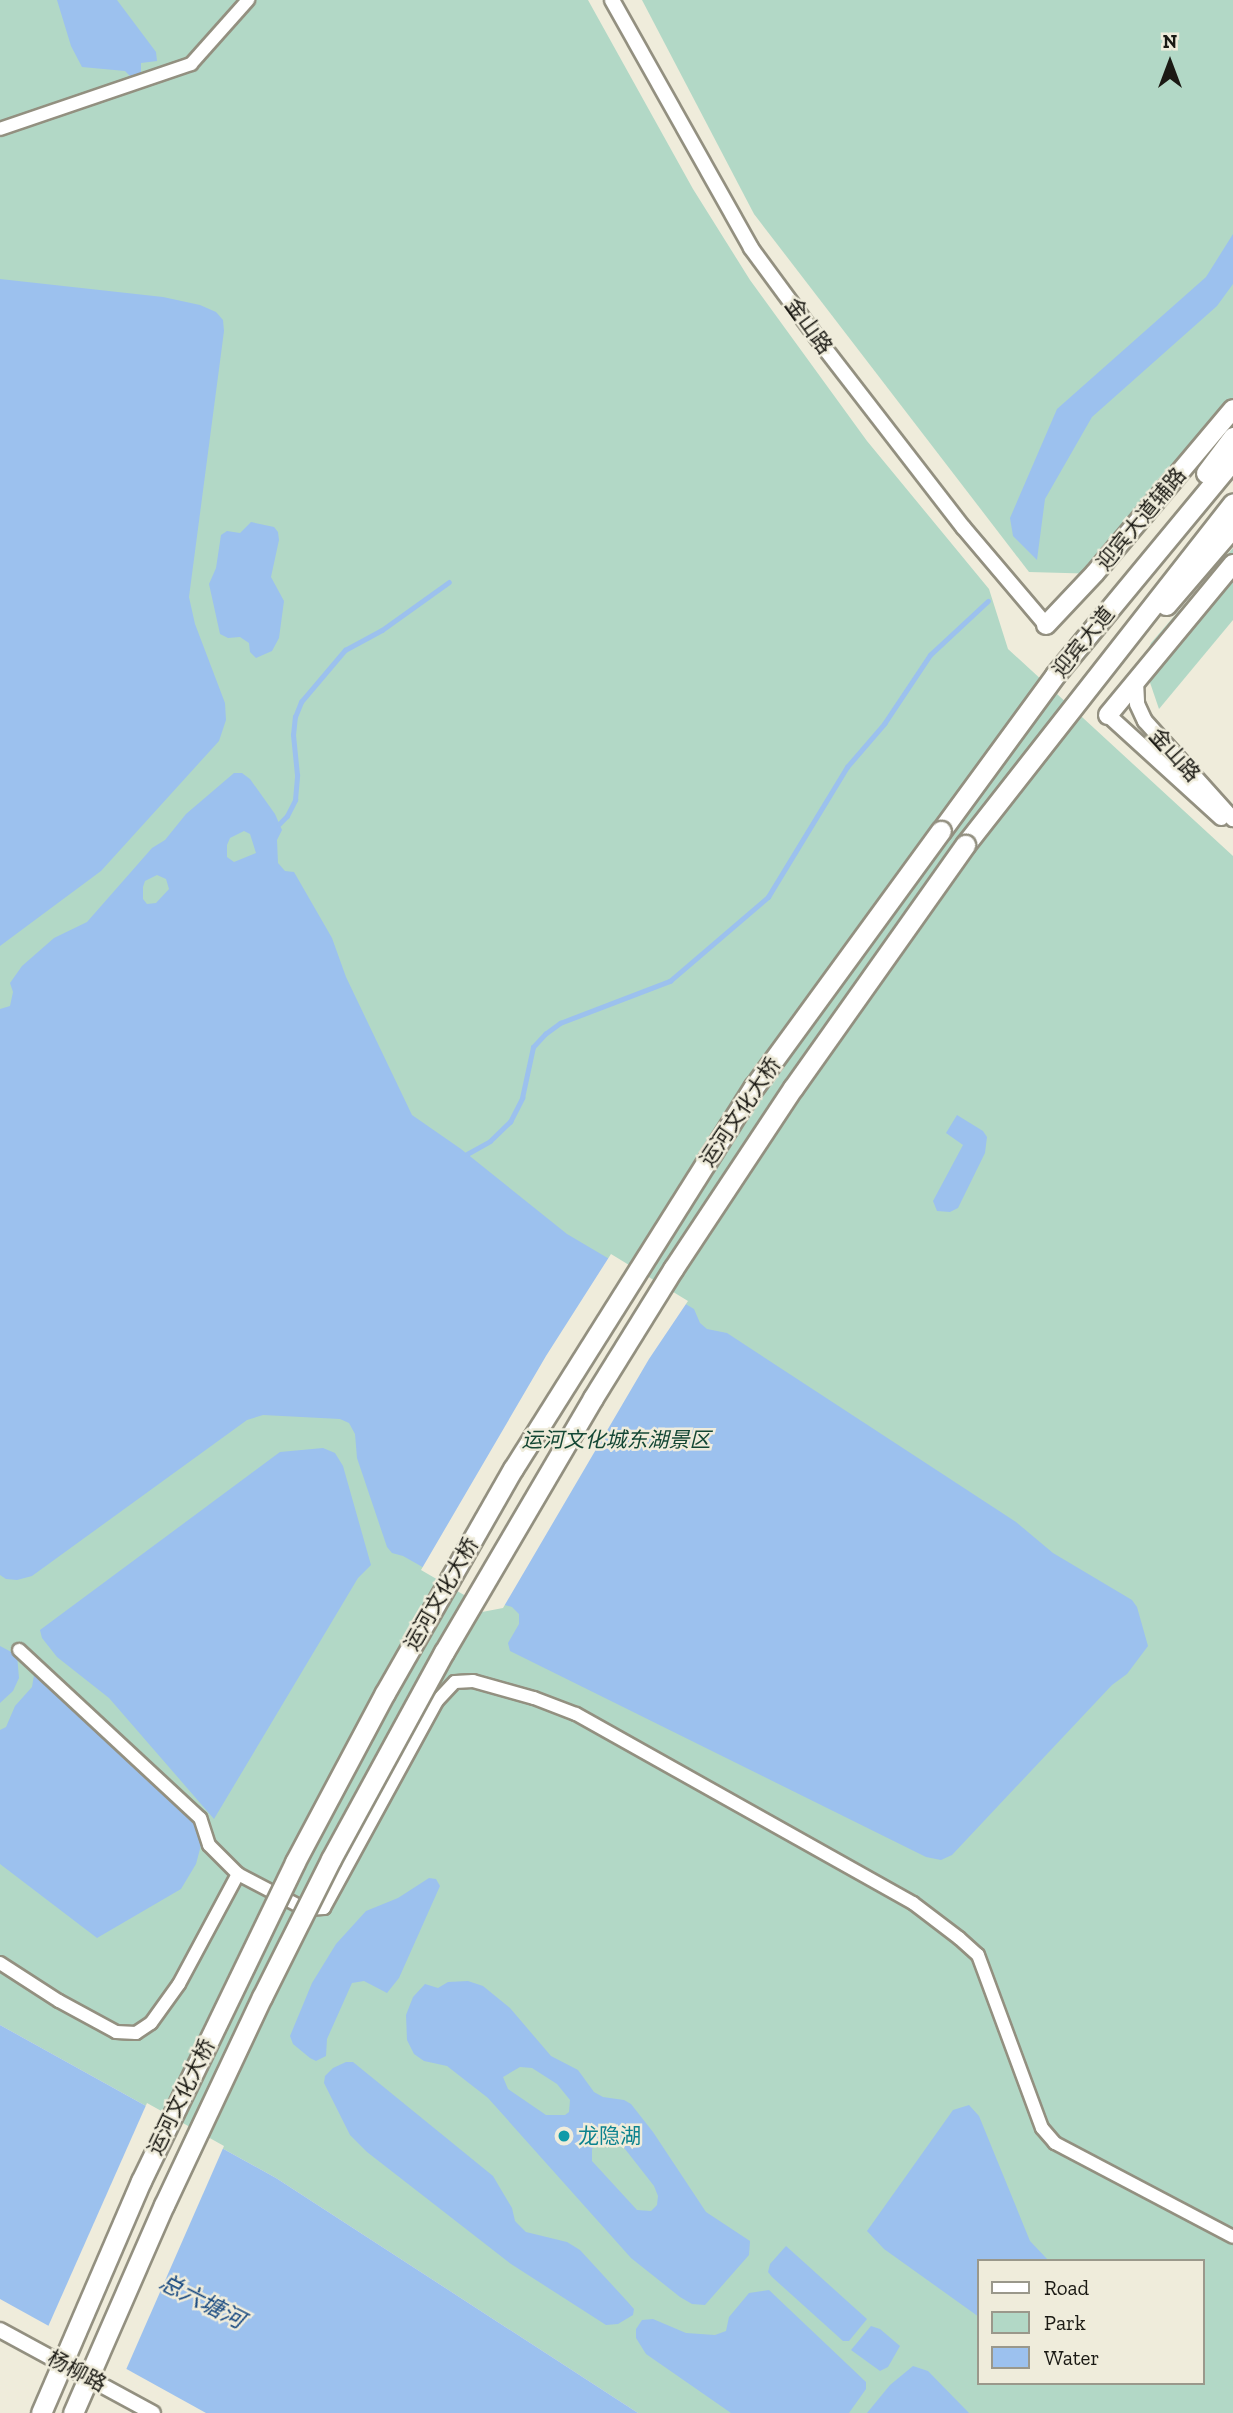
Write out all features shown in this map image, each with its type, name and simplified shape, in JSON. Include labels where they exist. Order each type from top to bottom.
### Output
[{"type":"highway","points":[[1000,749],[1017,716],[1056,659],[1233,437]]},
{"type":"highway","name":"迎宾大道","points":[[941,831],[1055,675],[1233,460]]},
{"type":"highway","name":"迎宾大道","points":[[965,845],[1035,752],[1233,503]]},
{"type":"highway","points":[[1035,752],[1233,527]]},
{"type":"highway","name":"运河文化大桥","points":[[41,2413],[141,2181],[295,1862],[499,1492],[754,1087],[941,831]]},
{"type":"highway","name":"运河文化大桥","points":[[73,2413],[164,2205],[262,1997],[331,1859],[444,1652],[593,1398],[673,1269],[793,1088],[965,845]]},
{"type":"main road","name":"迎宾大道辅路","points":[[1046,625],[1095,573],[1233,409]]},
{"type":"main road","points":[[1108,715],[1233,564]]},
{"type":"street","points":[[0,129],[191,64],[248,0]]},
{"type":"street","name":"金山路","points":[[612,0],[751,248],[963,527],[1046,625]]},
{"type":"street","name":"金山路","points":[[1136,682],[1137,704],[1145,721],[1233,819]]},
{"type":"street","name":"金山路","points":[[1108,715],[1233,829]]},
{"type":"street","points":[[19,1650],[200,1818],[209,1845],[238,1874],[305,1909],[324,1908],[437,1701],[455,1682],[473,1681],[534,1698],[600,1728],[913,1903],[943,1926],[978,1955],[1042,2128],[1055,2143],[1233,2237]]},
{"type":"street","points":[[0,1963],[59,2001],[116,2032],[136,2033],[151,2023],[179,1984],[238,1874]]},
{"type":"street","name":"杨柳路","points":[[0,2330],[153,2413]]},
{"type":"green space","name":"运河文化城东湖景区","points":[[0,0],[588,0],[693,189],[750,280],[867,441],[989,589],[1008,649],[1233,856],[1233,2413],[638,2413],[276,2178],[0,2025]]},
{"type":"green space","points":[[642,0],[1233,0],[1233,416],[1101,574],[1029,572],[754,214]]},
{"type":"green space","points":[[1233,548],[1233,620],[1159,709],[1143,662],[1151,643]]},
{"type":"water","points":[[57,0],[117,0],[156,52],[157,61],[141,63],[141,75],[131,77],[125,71],[82,67],[71,46]]},
{"type":"water","points":[[1233,234],[1233,284],[1217,306],[1092,417],[1045,499],[1037,560],[1013,536],[1010,518],[1057,409],[1206,277]]},
{"type":"water","points":[[0,279],[163,297],[200,305],[216,312],[223,320],[224,331],[189,597],[195,624],[225,703],[226,720],[219,741],[101,871],[0,946]]},
{"type":"water","points":[[251,522],[274,527],[278,532],[279,540],[271,577],[284,601],[279,638],[272,651],[256,658],[250,652],[249,643],[240,637],[228,638],[220,634],[209,584],[216,568],[221,535],[227,531],[240,533]]},
{"type":"water","points":[[234,773],[242,773],[250,779],[275,814],[282,830],[277,840],[278,863],[285,871],[294,872],[332,938],[346,977],[412,1115],[461,1149],[567,1234],[694,1309],[700,1323],[707,1329],[727,1333],[1016,1522],[1053,1553],[1132,1600],[1137,1607],[1148,1646],[1127,1674],[1112,1685],[952,1855],[941,1860],[926,1857],[510,1651],[508,1643],[519,1624],[519,1614],[512,1607],[474,1596],[403,1556],[392,1553],[387,1547],[357,1458],[355,1434],[349,1423],[340,1419],[263,1415],[247,1420],[32,1576],[17,1580],[6,1579],[0,1575],[0,1009],[10,1006],[13,992],[10,983],[22,966],[54,938],[87,922],[186,814]],"holes":[[[244,831],[250,834],[256,853],[234,862],[227,857],[227,845],[230,838]],[[157,875],[166,879],[169,889],[156,903],[147,904],[143,899],[145,881]]]},
{"type":"water","points":[[957,1115],[983,1131],[987,1137],[985,1153],[958,1208],[950,1212],[937,1211],[933,1201],[963,1145],[946,1133]]},
{"type":"water","points":[[323,1448],[335,1453],[343,1466],[371,1565],[358,1578],[214,1819],[109,1698],[57,1657],[42,1638],[40,1630],[280,1452]]},
{"type":"water","points":[[0,1646],[17,1655],[19,1678],[13,1691],[0,1703]]},
{"type":"water","points":[[43,1671],[204,1834],[196,1864],[181,1889],[97,1938],[0,1864],[0,1730],[6,1727],[15,1706],[32,1687],[34,1675]]},
{"type":"water","points":[[429,1878],[436,1879],[440,1886],[399,1978],[387,1993],[364,1981],[352,1983],[327,2039],[326,2056],[316,2061],[310,2058],[293,2044],[290,2036],[312,1983],[336,1944],[366,1911],[398,1898]]},
{"type":"water","points":[[468,1981],[483,1986],[510,2008],[551,2056],[578,2070],[594,2092],[631,2104],[706,2212],[750,2241],[749,2255],[705,2305],[692,2304],[680,2297],[631,2258],[488,2098],[447,2066],[424,2061],[414,2054],[407,2040],[406,2015],[413,1997],[425,1984],[438,1988],[448,1982]],"holes":[[[520,2067],[532,2068],[557,2084],[570,2100],[569,2112],[565,2115],[546,2115],[508,2089],[503,2077]],[[618,2140],[654,2186],[658,2196],[657,2205],[651,2211],[637,2210],[592,2161],[592,2149],[596,2145]]]},
{"type":"water","name":"总六塘河","points":[[0,2025],[276,2178],[638,2413],[206,2413],[0,2299]]},
{"type":"water","points":[[353,2062],[493,2176],[512,2208],[515,2221],[526,2232],[567,2242],[580,2250],[634,2309],[633,2315],[618,2324],[606,2325],[511,2264],[367,2152],[350,2135],[324,2083],[325,2076],[333,2068]]},
{"type":"water","points":[[969,2105],[979,2116],[1030,2241],[1047,2259],[978,2259],[978,2316],[884,2249],[867,2231],[953,2110]]},
{"type":"water","points":[[786,2246],[867,2319],[849,2341],[843,2341],[768,2272],[770,2264]]},
{"type":"water","points":[[769,2290],[866,2382],[866,2389],[849,2413],[731,2413],[646,2354],[636,2338],[636,2329],[642,2320],[653,2319],[686,2333],[715,2335],[726,2331],[729,2317],[749,2293]]},
{"type":"water","points":[[871,2326],[880,2329],[900,2346],[888,2367],[880,2371],[851,2350]]},
{"type":"water","points":[[913,2366],[928,2371],[969,2413],[867,2413],[890,2385]]},
{"type":"pier","points":[[611,1254],[688,1301],[649,1359],[503,1608],[482,1612],[471,1599],[421,1570],[546,1356]]},
{"type":"pier","points":[[147,2103],[224,2146],[125,2372],[47,2329]]},
{"type":"waterway","points":[[279,824],[287,816],[295,800],[297,775],[293,735],[295,717],[301,702],[345,650],[382,630],[449,582]]},
{"type":"waterway","points":[[467,1154],[490,1141],[510,1122],[522,1098],[533,1047],[545,1034],[560,1023],[670,981],[768,897],[847,767],[884,724],[930,655],[988,601]]},
{"type":"place","name":"龙隐湖","points":[[564,2136]]}]
